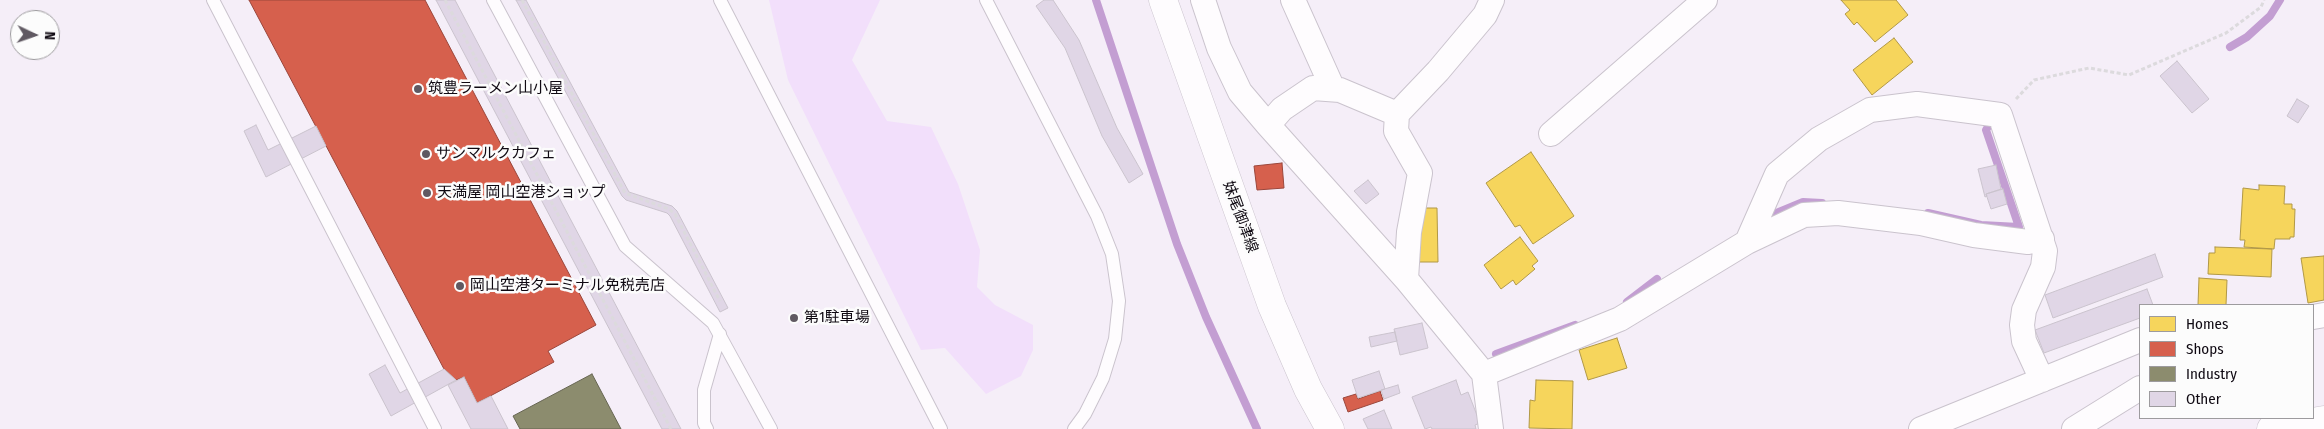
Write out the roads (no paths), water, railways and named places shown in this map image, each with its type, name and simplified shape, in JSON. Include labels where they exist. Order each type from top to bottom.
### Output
[{"type":"main road","name":"妹尾御津線","points":[[1163,0],[1272,306],[1308,389],[1330,429]]},
{"type":"main road","points":[[2271,429],[2324,420]]},
{"type":"street","points":[[1203,0],[1219,48],[1240,92],[1406,279],[1484,374],[1491,429]]},
{"type":"street","points":[[1293,0],[1333,89]]},
{"type":"street","points":[[1406,279],[1409,232],[1420,173],[1396,131],[1397,114],[1438,71],[1485,15],[1492,0]]},
{"type":"street","points":[[1551,134],[1705,0]]},
{"type":"street","points":[[1268,125],[1282,108],[1313,88],[1333,89],[1397,114]]},
{"type":"street","points":[[1747,242],[1777,174],[1819,139],[1870,110],[1917,104],[2000,115],[2045,251],[2043,267],[2024,310],[2022,325],[2024,341],[2042,380]]},
{"type":"street","points":[[1484,374],[1620,319],[1747,242],[1804,215],[1838,213],[1922,223],[1974,235],[2028,242],[2042,239]]},
{"type":"street","points":[[1921,429],[2139,340]]},
{"type":"street","points":[[2074,429],[2139,389]]},
{"type":"lane","points":[[213,0],[435,429]]},
{"type":"lane","points":[[493,0],[625,246],[637,259],[704,312],[720,334],[771,429]]},
{"type":"lane","points":[[720,0],[941,429]]},
{"type":"lane","points":[[986,0],[1097,216],[1112,254],[1119,301],[1115,339],[1103,378],[1085,414],[1074,429]]},
{"type":"lane","points":[[707,429],[704,424],[704,390],[720,334]]},
{"type":"waterway","points":[[1096,0],[1177,244],[1206,317],[1257,429]]},
{"type":"waterway","points":[[2230,47],[2247,37],[2270,16],[2280,0]]},
{"type":"waterway","points":[[1928,213],[1981,225],[2019,227],[1986,130],[1989,125]]},
{"type":"waterway","points":[[1774,214],[1803,202],[1822,203]]},
{"type":"waterway","points":[[1627,302],[1657,279]]},
{"type":"waterway","points":[[1496,354],[1575,325]]},
{"type":"place","name":"筑豊ラーメン山小屋","points":[[418,89]]},
{"type":"place","name":"サンマルクカフェ","points":[[426,154]]},
{"type":"place","name":"天満屋 岡山空港ショップ","points":[[427,193]]},
{"type":"place","name":"岡山空港ターミナル免税売店","points":[[460,286]]},
{"type":"place","name":"第1駐車場","points":[[794,318]]}]
